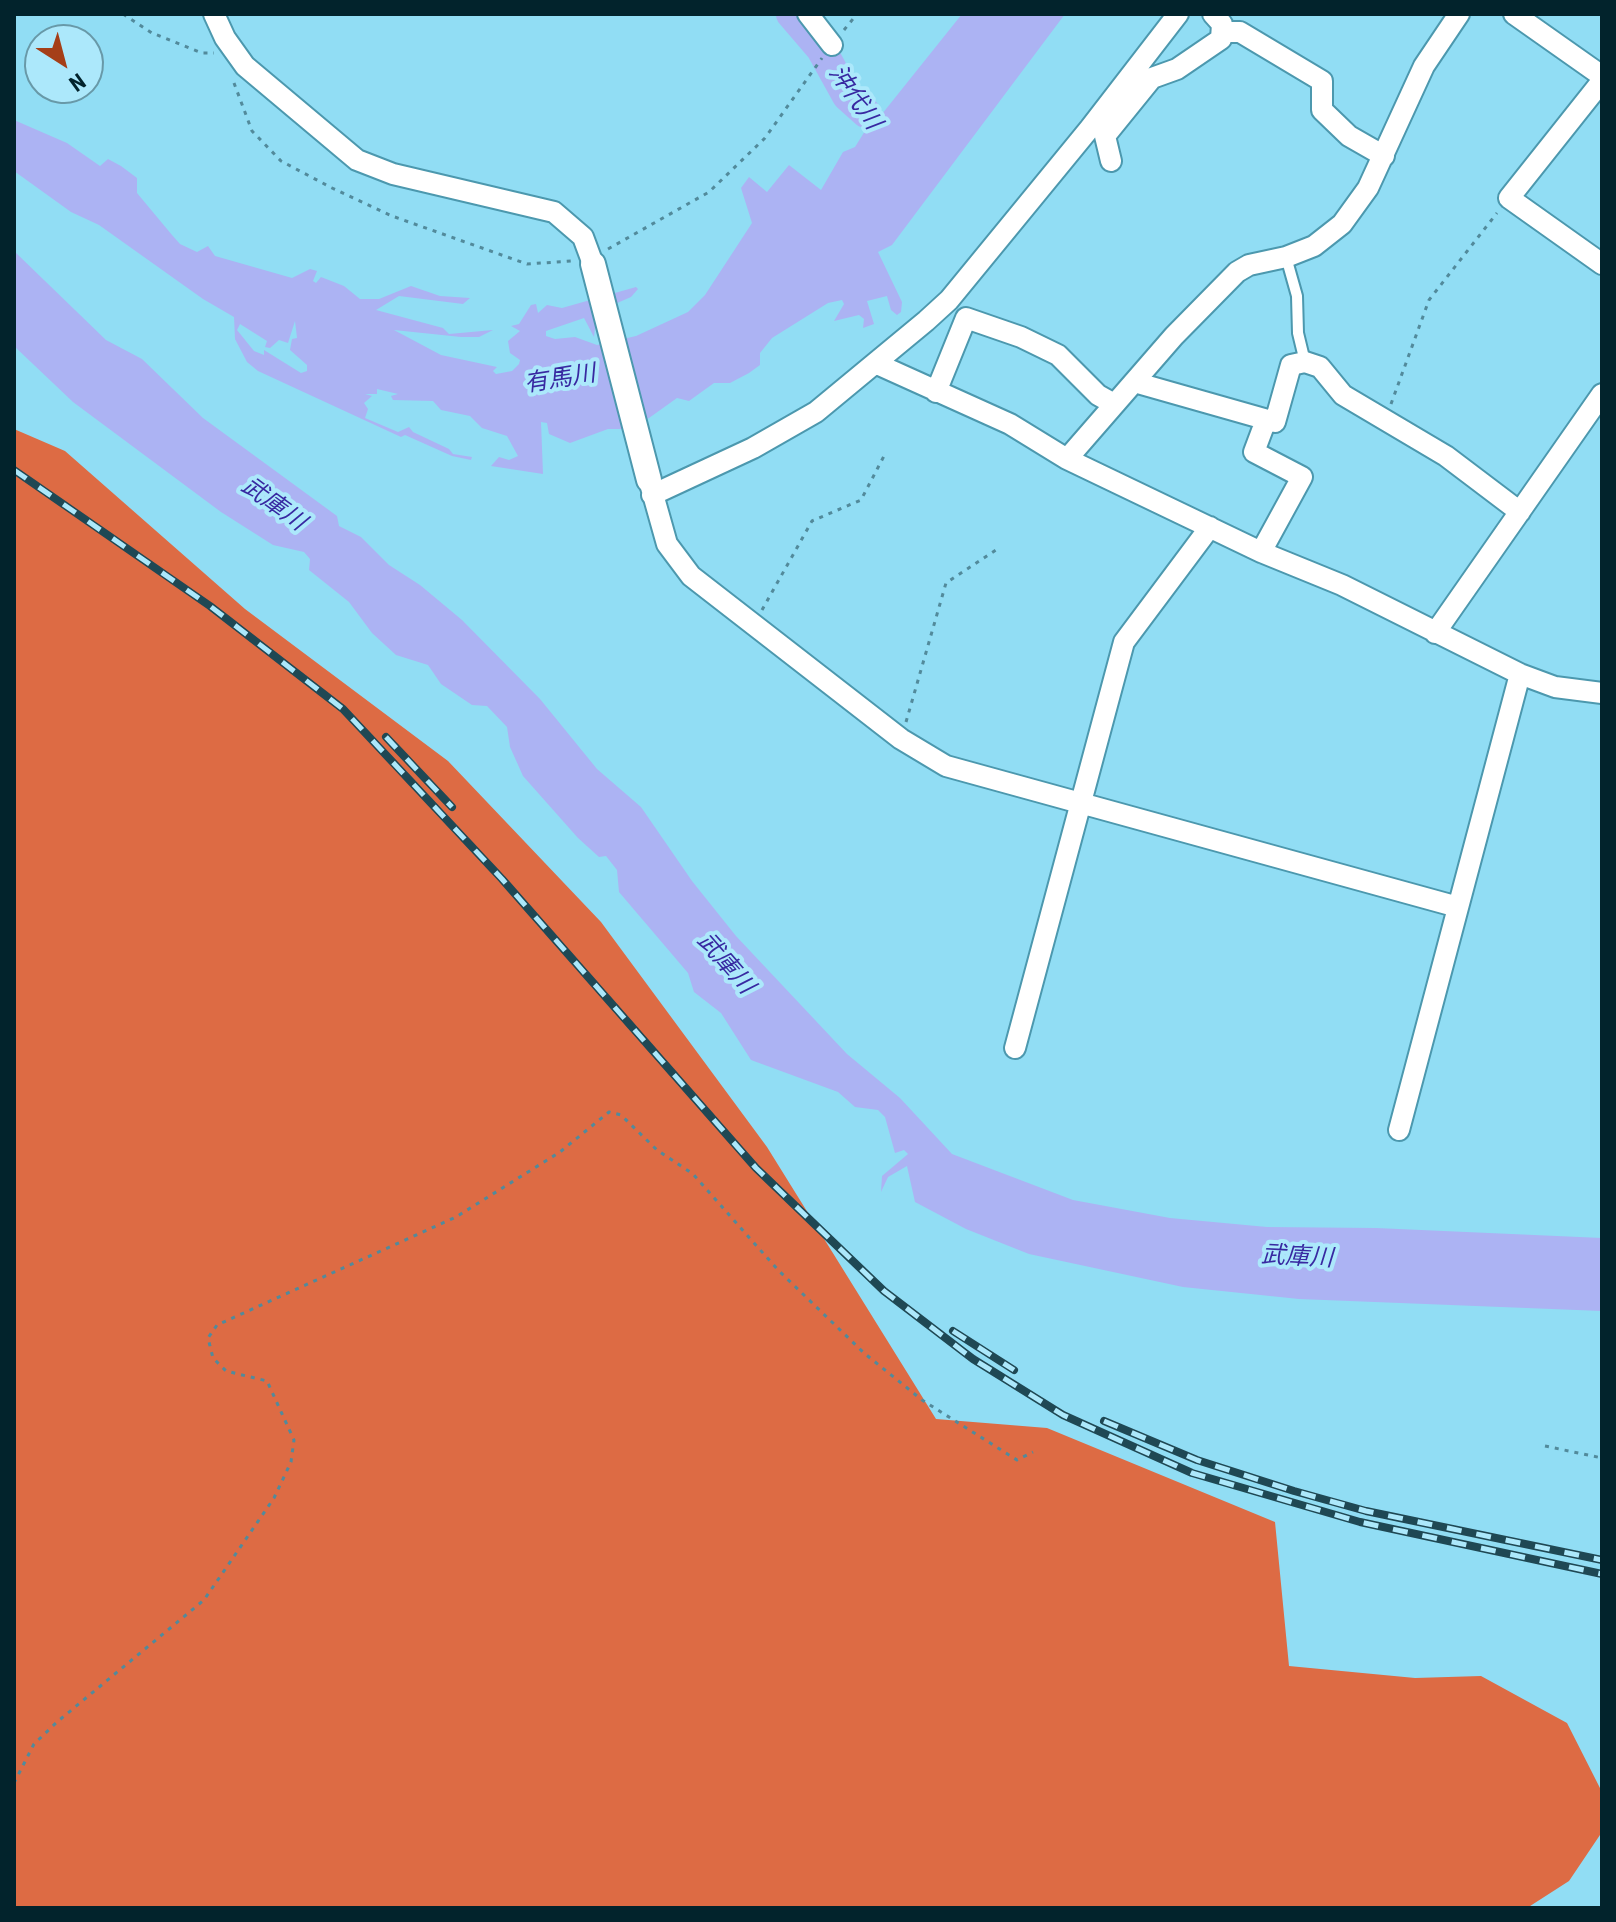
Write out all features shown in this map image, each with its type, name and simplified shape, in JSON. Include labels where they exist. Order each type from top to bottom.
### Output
[{"type":"street","points":[[214,14],[234,53],[267,85],[357,160],[393,174],[554,212],[583,237],[593,264],[667,544],[691,576],[901,739],[946,766],[1458,907]]},
{"type":"street","points":[[808,14],[830,47]]},
{"type":"street","points":[[650,488],[753,448],[816,412],[877,364],[949,300],[1178,14]]},
{"type":"street","points":[[1067,459],[1237,272],[1249,265],[1286,257],[1314,246],[1342,224],[1368,188],[1424,66],[1459,14]]},
{"type":"street","points":[[1514,14],[1602,79],[1509,198],[1602,264]]},
{"type":"street","points":[[1218,23],[1240,32],[1322,81],[1322,110],[1349,136],[1384,156]]},
{"type":"street","points":[[1111,161],[1105,136],[1152,78],[1177,69],[1221,39],[1218,23]]},
{"type":"street","points":[[936,392],[966,318],[1021,337],[1058,355],[1098,395],[1114,404]]},
{"type":"street","points":[[1134,382],[1275,422],[1291,365],[1305,362],[1320,367],[1343,395],[1446,456],[1520,512]]},
{"type":"street","points":[[877,364],[1010,424],[1067,459],[1261,552],[1342,585],[1520,674],[1555,687],[1602,693]]},
{"type":"street","points":[[1435,633],[1602,394]]},
{"type":"street","points":[[1261,552],[1302,477],[1254,452],[1266,420]]},
{"type":"street","points":[[1015,1048],[1124,642],[1210,527]]},
{"type":"street","points":[[1399,1130],[1520,674]]},
{"type":"lane","points":[[1286,257],[1297,296],[1298,333],[1305,362]]},
{"type":"path","points":[[123,14],[152,33],[202,53],[234,53]]},
{"type":"path","points":[[807,78],[830,47]]},
{"type":"path","points":[[1385,420],[1429,300],[1509,198]]},
{"type":"path","points":[[754,624],[812,521],[861,500],[884,456]]},
{"type":"path","points":[[901,739],[946,583],[996,550]]},
{"type":"path","points":[[14,1783],[34,1744],[204,1600],[274,1498],[291,1462],[294,1440],[267,1381],[226,1371],[213,1358],[208,1338],[217,1325],[456,1217],[560,1152],[609,1112],[621,1115],[657,1150],[693,1174],[778,1270],[864,1353],[922,1400],[1017,1460],[1033,1452]]},
{"type":"path","points":[[1545,1446],[1602,1458]]},
{"type":"shaded area","points":[[14,429],[65,451],[245,609],[448,761],[601,922],[767,1147],[936,1419],[1047,1428],[1275,1522],[1289,1666],[1415,1678],[1481,1676],[1567,1723],[1602,1792],[1602,1832],[1569,1881],[1527,1908],[14,1908]]},
{"type":"water","name":"有馬川","points":[[962,14],[1065,14],[892,245],[878,252],[902,302],[901,312],[897,315],[891,310],[887,296],[867,301],[874,324],[863,328],[864,319],[859,315],[834,321],[844,304],[842,300],[828,303],[772,338],[760,353],[760,365],[749,373],[730,383],[714,383],[689,401],[677,398],[649,418],[623,429],[608,429],[570,443],[549,434],[547,423],[541,422],[543,474],[491,466],[499,457],[509,460],[518,456],[507,436],[482,428],[470,416],[441,410],[433,401],[393,400],[391,396],[398,394],[377,389],[377,394],[365,394],[372,396],[364,403],[368,409],[365,418],[398,432],[409,427],[453,454],[472,457],[471,460],[452,456],[405,435],[401,437],[258,371],[247,362],[235,339],[234,317],[203,299],[99,225],[71,212],[14,171],[14,120],[67,143],[100,166],[108,159],[121,166],[137,178],[137,193],[172,235],[180,244],[197,252],[208,246],[215,256],[292,278],[310,269],[317,271],[313,281],[316,283],[321,277],[344,286],[360,299],[379,299],[411,286],[440,296],[470,298],[463,304],[399,296],[376,310],[443,328],[449,334],[493,330],[479,337],[461,337],[394,330],[441,355],[497,367],[493,371],[496,374],[512,371],[519,364],[520,360],[510,353],[508,341],[520,331],[511,326],[519,324],[531,305],[536,304],[538,313],[547,305],[562,308],[636,287],[638,289],[631,297],[601,310],[600,333],[595,328],[594,337],[584,318],[546,331],[546,336],[555,339],[575,337],[597,345],[636,336],[688,312],[705,295],[752,223],[741,188],[749,177],[767,192],[789,165],[821,190],[843,152],[855,147],[870,123],[860,108],[843,98],[837,84],[841,81],[847,93],[878,119]],"holes":[[[295,321],[297,338],[292,339],[290,350],[307,365],[307,371],[301,373],[264,350],[264,355],[254,351],[237,330],[240,324],[267,341],[265,347],[270,348],[279,340],[288,343]]]},
{"type":"water","name":"武庫川","points":[[14,251],[106,340],[142,359],[203,418],[337,516],[339,526],[361,537],[389,565],[420,585],[462,620],[540,699],[597,769],[641,807],[692,881],[736,936],[847,1054],[900,1098],[952,1154],[1073,1200],[1170,1218],[1267,1227],[1376,1228],[1602,1238],[1602,1311],[1299,1299],[1183,1287],[1029,1254],[966,1229],[915,1202],[907,1166],[888,1177],[881,1192],[882,1176],[908,1154],[904,1150],[895,1153],[885,1117],[878,1110],[855,1107],[838,1092],[751,1060],[721,1013],[694,992],[688,973],[619,892],[617,870],[606,856],[599,857],[578,838],[523,776],[510,747],[507,727],[487,706],[472,705],[441,684],[428,665],[396,655],[372,633],[349,602],[309,570],[310,559],[304,552],[273,545],[221,512],[73,402],[14,346]]},
{"type":"waterway","name":"沖代川","points":[[791,14],[821,49],[847,96],[866,113]]},
{"type":"railway","points":[[14,470],[210,606],[343,709],[502,879],[756,1168],[884,1291],[973,1359],[1063,1415],[1192,1473],[1360,1522],[1602,1574]]},
{"type":"railway","points":[[386,737],[452,807]]},
{"type":"railway","points":[[953,1331],[1014,1370]]},
{"type":"railway","points":[[1104,1421],[1197,1460],[1294,1491],[1366,1511],[1602,1560]]}]
